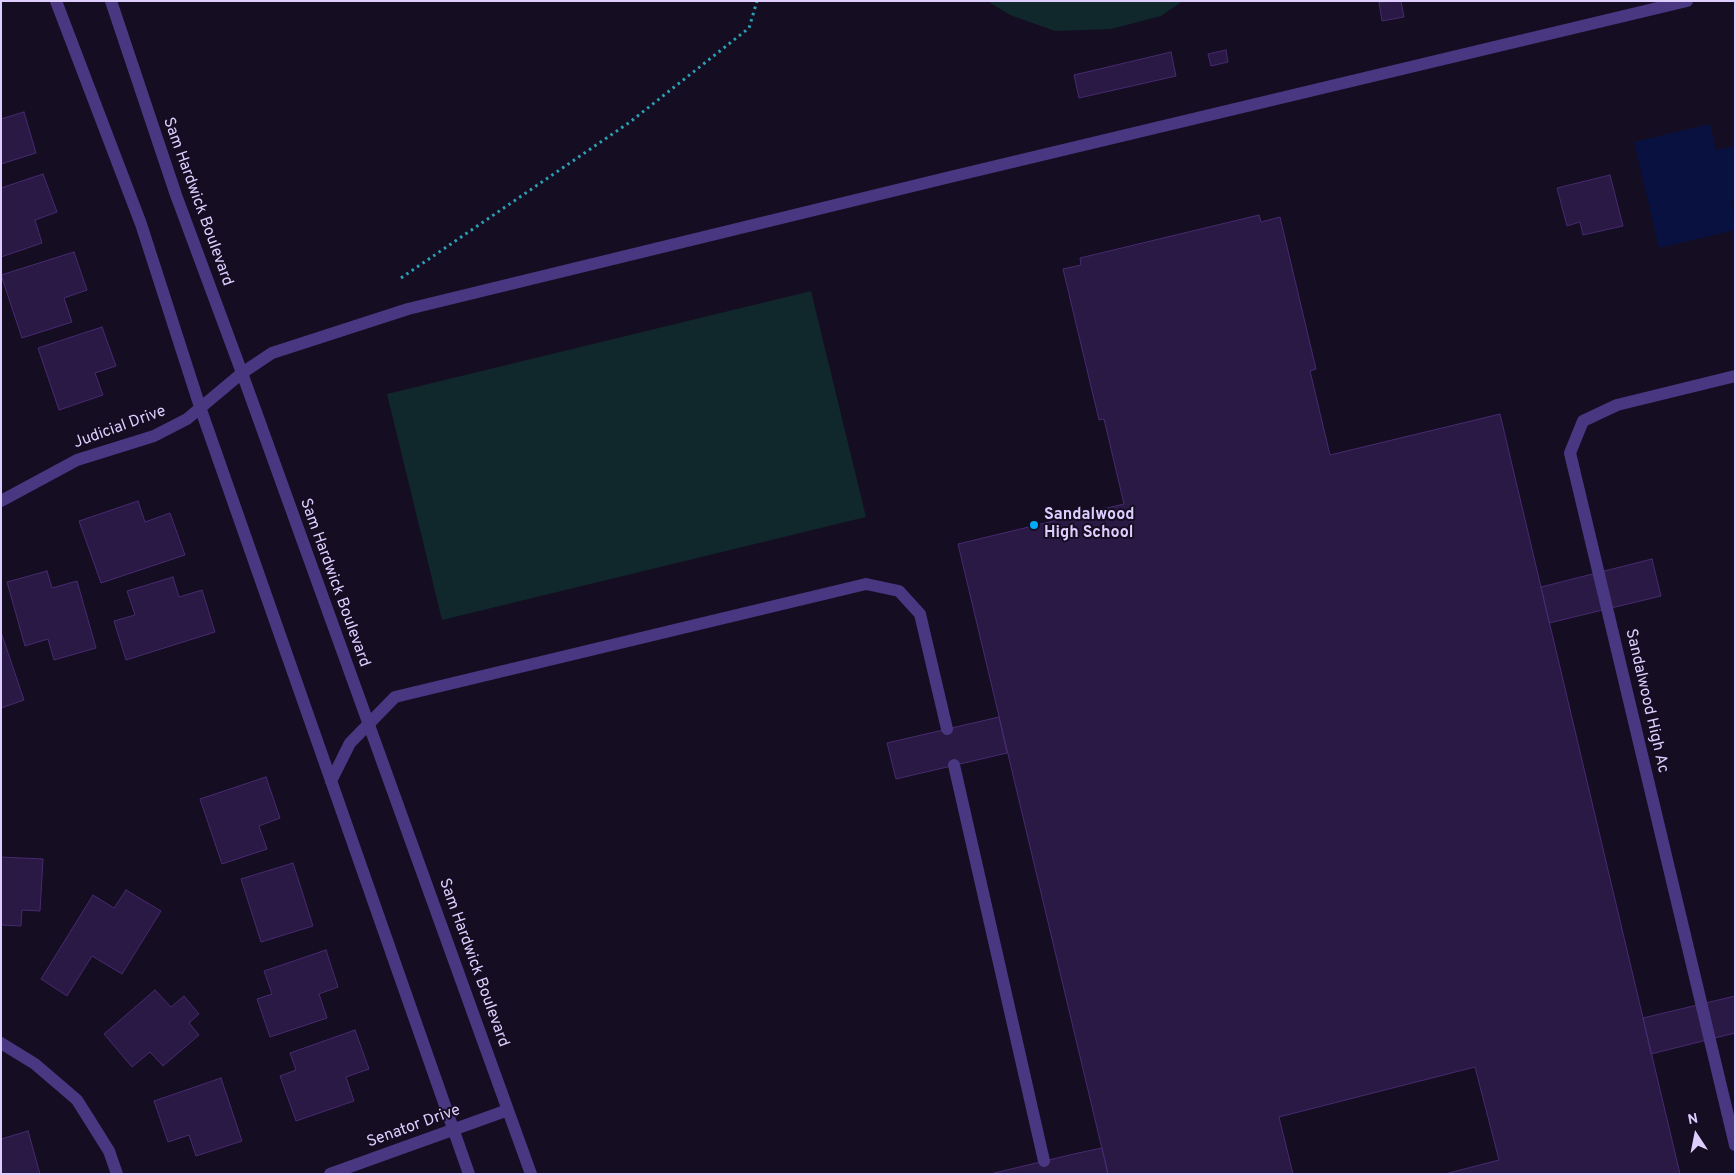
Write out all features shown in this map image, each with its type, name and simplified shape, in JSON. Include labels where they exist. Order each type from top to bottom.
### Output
[{"type":"street","points":[[56,1],[141,224],[200,407],[468,1174]]},
{"type":"street","name":"Sam Hardwick Boulevard","points":[[111,1],[176,195],[531,1174]]},
{"type":"street","name":"Judicial Drive","points":[[1,501],[77,460],[154,436],[187,419],[242,373],[272,353],[408,309],[960,174],[1687,1]]},
{"type":"street","name":"Sandalwood High Ac","points":[[1735,376],[1616,405],[1583,421],[1570,453],[1735,1145]]},
{"type":"street","points":[[331,781],[350,743],[395,697],[866,584],[899,591],[920,614],[947,729]]},
{"type":"street","points":[[954,765],[1044,1161]]},
{"type":"street","points":[[1,1043],[35,1064],[77,1100],[109,1152],[118,1174]]},
{"type":"street","name":"Senator Drive","points":[[330,1174],[508,1110]]},
{"type":"path","points":[[401,278],[644,110],[749,28],[756,1]]},
{"type":"green space","points":[[987,1],[1183,1],[1161,16],[1111,29],[1055,31],[1010,15]]},
{"type":"green space","points":[[811,291],[866,517],[442,620],[387,394]]},
{"type":"shaded area","points":[[1710,124],[1716,150],[1735,146],[1735,200],[1732,201],[1735,230],[1659,248],[1634,142]]},
{"type":"building","points":[[1401,1],[1404,17],[1382,21],[1379,2]]},
{"type":"building","points":[[1226,50],[1228,62],[1211,66],[1208,54]]},
{"type":"building","points":[[1171,52],[1176,76],[1079,98],[1074,75]]},
{"type":"building","points":[[24,112],[36,153],[1,164],[1,119]]},
{"type":"building","points":[[43,174],[57,212],[35,220],[42,243],[1,257],[1,188]]},
{"type":"building","points":[[1610,175],[1623,226],[1583,235],[1580,222],[1567,226],[1557,188]]},
{"type":"building","points":[[1259,215],[1261,222],[1280,217],[1316,369],[1310,371],[1330,455],[1500,414],[1680,1174],[1445,1174],[1499,1160],[1475,1067],[1279,1117],[1293,1174],[1108,1174],[958,544],[1124,504],[1104,419],[1099,420],[1063,269],[1081,265],[1080,258]]},
{"type":"building","points":[[74,252],[87,290],[64,298],[72,322],[22,338],[1,275]]},
{"type":"building","points":[[102,327],[116,366],[95,373],[103,395],[59,410],[38,348]]},
{"type":"building","points":[[138,501],[145,522],[170,513],[185,555],[101,583],[79,521]]},
{"type":"building","points":[[1652,559],[1661,596],[1549,623],[1541,587]]},
{"type":"building","points":[[47,571],[52,588],[77,581],[96,648],[54,660],[48,639],[25,646],[7,582]]},
{"type":"building","points":[[173,577],[179,597],[202,590],[215,632],[126,660],[114,621],[135,615],[127,591]]},
{"type":"building","points":[[1,632],[24,700],[1,708]]},
{"type":"building","points":[[999,717],[1007,753],[896,779],[887,743]]},
{"type":"building","points":[[266,777],[280,818],[259,826],[267,849],[222,864],[200,799]]},
{"type":"building","points":[[1,857],[43,859],[40,911],[22,910],[21,926],[1,925]]},
{"type":"building","points":[[293,863],[313,926],[261,942],[241,879]]},
{"type":"building","points":[[126,890],[161,911],[122,974],[92,956],[67,996],[41,979],[93,895],[114,908]]},
{"type":"building","points":[[326,950],[338,987],[319,994],[327,1018],[270,1037],[257,999],[272,994],[264,971]]},
{"type":"building","points":[[155,990],[171,1007],[184,996],[199,1014],[189,1023],[199,1035],[163,1066],[150,1052],[132,1067],[104,1034]]},
{"type":"building","points":[[1735,996],[1735,1033],[1651,1054],[1643,1018]]},
{"type":"building","points":[[355,1030],[369,1069],[346,1077],[354,1101],[296,1121],[280,1076],[296,1070],[290,1053]]},
{"type":"building","points":[[221,1078],[242,1141],[196,1156],[189,1135],[168,1142],[154,1101]]},
{"type":"building","points":[[28,1131],[40,1174],[1,1174],[1,1139]]},
{"type":"building","points":[[1102,1148],[1108,1174],[990,1174],[1078,1153]]},
{"type":"place","name":"Sandalwood High School","points":[[1034,525]]}]
